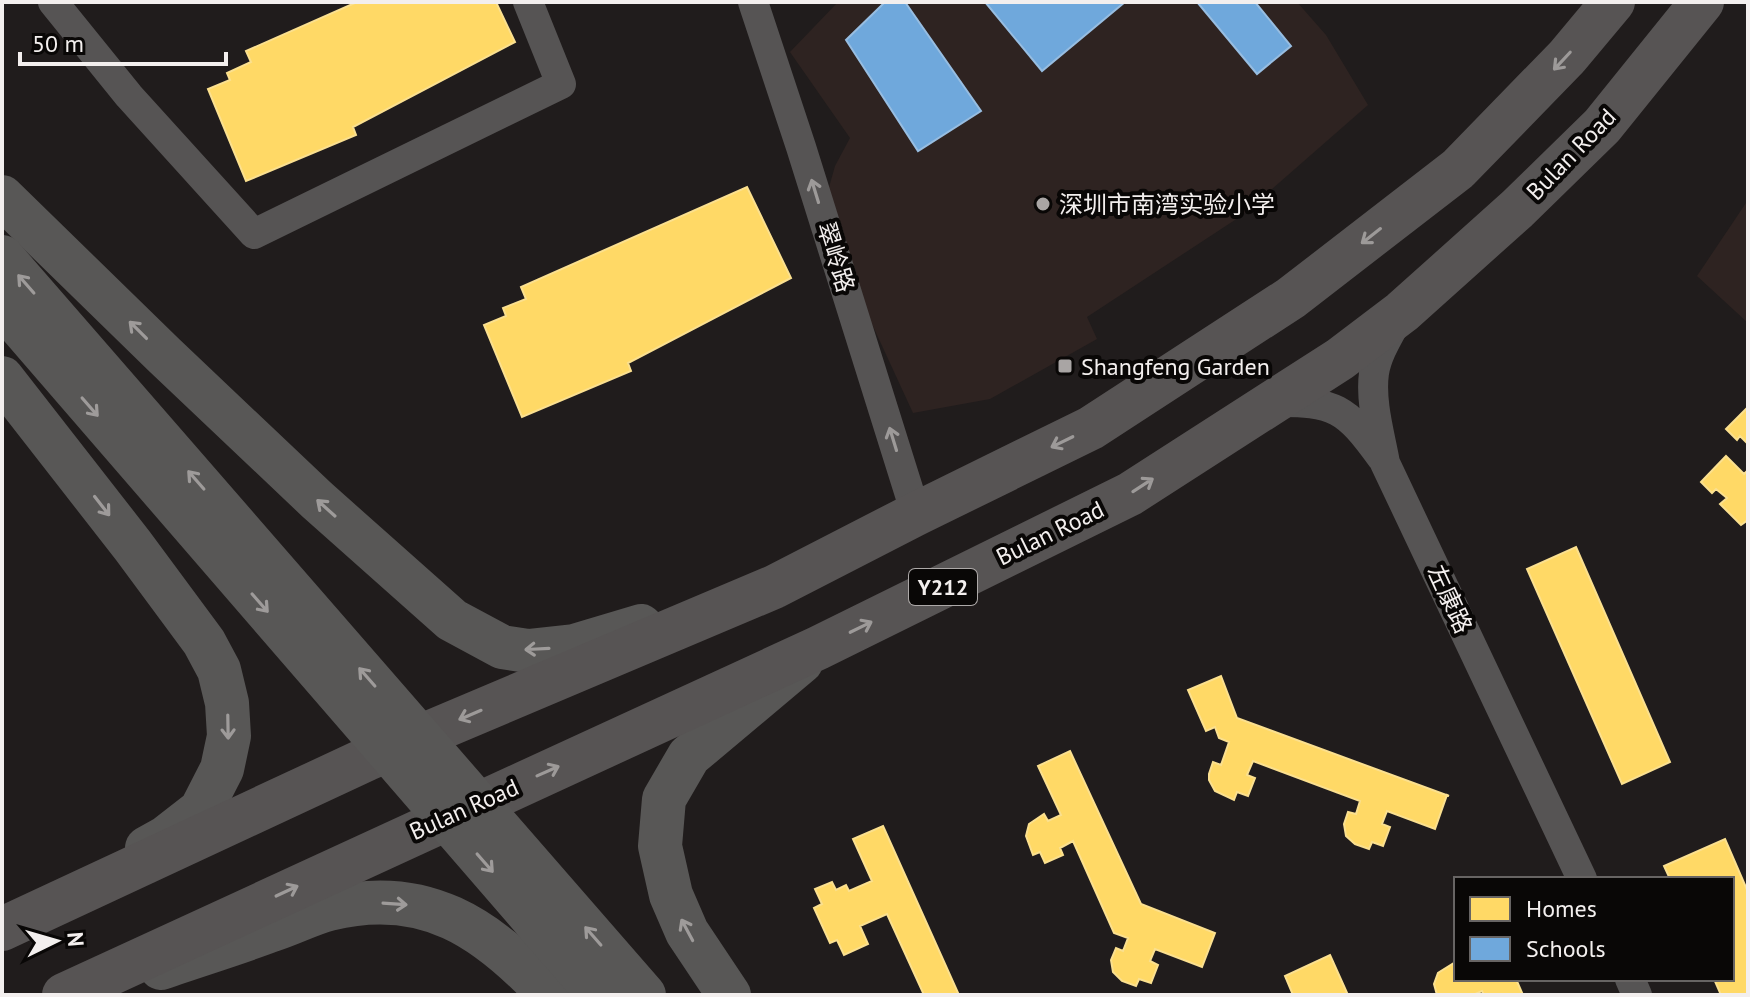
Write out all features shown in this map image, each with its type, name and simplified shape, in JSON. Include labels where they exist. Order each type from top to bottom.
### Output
[{"type":"main road","points":[[2,929],[367,759],[774,587],[1091,428],[1291,298],[1458,169],[1567,57],[1613,2]]},
{"type":"main road","name":"Bulan Road","points":[[64,995],[818,648],[1130,494],[1340,359],[1402,312],[1517,209],[1602,126],[1702,2]]},
{"type":"main road","points":[[2,197],[317,500],[452,620],[502,647],[528,651],[574,646],[774,587]]},
{"type":"main road","points":[[2,257],[644,995]]},
{"type":"main road","points":[[2,305],[599,995]]},
{"type":"main road","points":[[2,378],[204,642],[219,670],[227,703],[229,736],[222,769],[201,810],[165,838],[2,929]]},
{"type":"main road","points":[[729,995],[687,932],[671,895],[660,846],[664,799],[689,756],[818,648]]},
{"type":"main road","points":[[80,995],[328,909],[366,903],[401,903],[443,913],[485,935],[524,968],[549,995]]},
{"type":"street","points":[[53,2],[129,96],[254,234],[561,84],[528,2]]},
{"type":"street","name":"翠岭路","points":[[753,2],[916,514]]},
{"type":"street","name":"左康路","points":[[1402,312],[1380,353],[1374,373],[1373,392],[1385,463],[1581,877]]},
{"type":"street","points":[[1273,402],[1310,402],[1340,410],[1359,426],[1385,463]]},
{"type":"shaded area","name":"深圳市南湾实验小学","points":[[838,2],[1297,2],[1326,35],[1368,105],[1241,216],[1087,317],[1097,339],[990,399],[913,413],[860,298],[828,191],[835,166],[850,138],[790,52]]},
{"type":"shaded area","points":[[1748,200],[1748,323],[1697,276]]},
{"type":"building: Homes","points":[[357,2],[496,2],[515,42],[353,127],[356,135],[246,181],[208,89],[230,80],[227,73],[251,62],[246,51]]},
{"type":"building: Homes","points":[[747,187],[791,278],[628,363],[631,371],[522,417],[484,325],[506,316],[503,308],[526,299],[521,287]]},
{"type":"building: Homes","points":[[1748,407],[1748,444],[1740,436],[1737,440],[1726,429]]},
{"type":"building: Homes","points":[[1726,456],[1744,474],[1748,470],[1748,520],[1741,525],[1720,504],[1727,498],[1716,489],[1712,493],[1701,482]]},
{"type":"building: Homes","points":[[1576,547],[1670,762],[1622,784],[1527,569]]},
{"type":"building: Homes","points":[[1221,676],[1237,718],[1447,795],[1435,829],[1387,811],[1382,824],[1390,827],[1383,846],[1372,842],[1369,849],[1355,844],[1346,836],[1344,824],[1348,812],[1356,814],[1360,801],[1253,761],[1247,775],[1255,778],[1248,796],[1237,792],[1234,800],[1215,791],[1209,774],[1213,762],[1221,765],[1229,742],[1219,738],[1215,727],[1206,731],[1188,690]]},
{"type":"building: Homes","points":[[1070,751],[1141,904],[1215,933],[1202,967],[1155,949],[1150,961],[1158,965],[1151,983],[1139,979],[1136,986],[1122,981],[1113,972],[1111,960],[1116,948],[1123,951],[1128,938],[1114,933],[1073,841],[1060,848],[1063,855],[1045,863],[1040,852],[1033,855],[1026,836],[1029,824],[1044,814],[1048,821],[1061,815],[1038,766]]},
{"type":"building: Homes","points":[[883,826],[959,995],[924,995],[887,914],[860,926],[868,944],[844,955],[837,940],[830,943],[814,908],[822,904],[815,889],[832,882],[836,890],[846,885],[849,891],[872,881],[853,839]]},
{"type":"building: Homes","points":[[1725,839],[1748,892],[1748,995],[1721,995],[1715,981],[1734,981],[1734,877],[1669,877],[1664,866]]},
{"type":"building: Homes","points":[[1330,955],[1348,995],[1293,995],[1285,976]]},
{"type":"building: Homes","points":[[1454,963],[1454,981],[1517,981],[1523,995],[1484,995],[1482,991],[1473,995],[1437,995],[1434,984],[1438,973]]},
{"type":"building: Schools","points":[[885,2],[905,2],[981,111],[918,151],[846,40]]},
{"type":"building: Schools","points":[[985,2],[1125,2],[1042,71]]},
{"type":"building: Schools","points":[[1197,2],[1255,2],[1291,46],[1257,74]]},
{"type":"place","name":"深圳市南湾实验小学","points":[[1043,204]]},
{"type":"place","name":"Shangfeng Garden","points":[[1065,366]]}]
